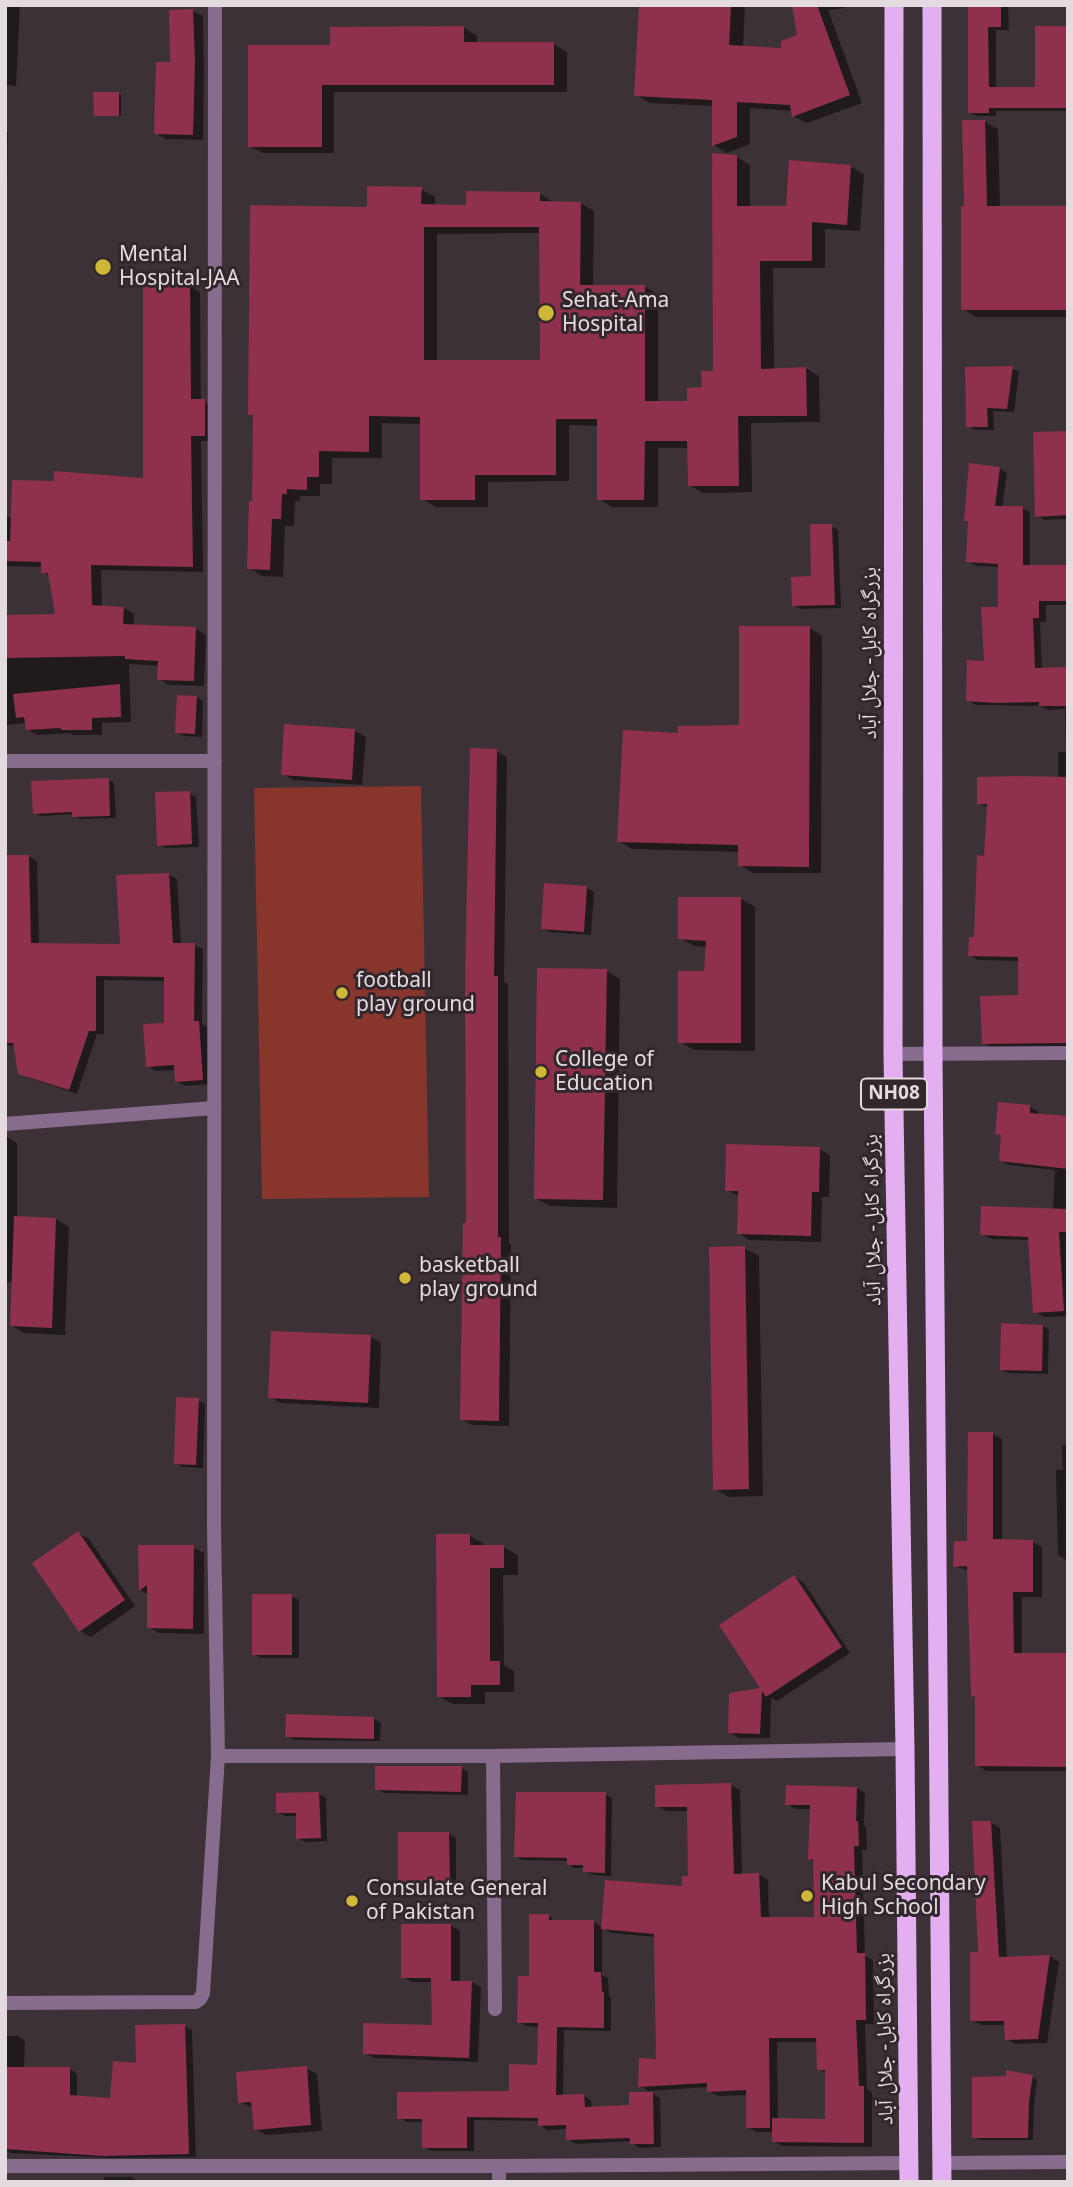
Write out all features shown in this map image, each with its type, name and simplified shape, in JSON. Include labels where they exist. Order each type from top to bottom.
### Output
[{"type":"highway","name":"بزرگراه کابل- جلال آباد","points":[[894,5],[893,1054],[909,2172]]},
{"type":"highway","name":"NH08","points":[[932,5],[933,1054],[942,2172]]},
{"type":"highway","points":[[909,2172],[942,2172]]},
{"type":"street","points":[[5,2003],[196,2002],[203,1993],[218,1756],[214,1527],[215,5]]},
{"type":"street","points":[[5,761],[215,761]]},
{"type":"street","points":[[893,1054],[1068,1053]]},
{"type":"street","points":[[5,1124],[214,1108]]},
{"type":"street","points":[[218,1756],[493,1756],[905,1749]]},
{"type":"street","points":[[493,1756],[495,2009]]},
{"type":"street","points":[[942,2172],[1068,2162]]},
{"type":"street","points":[[5,2166],[499,2166],[909,2172]]},
{"type":"street","points":[[499,2166],[499,2182]]},
{"type":"shaded area","name":"football play ground","points":[[421,786],[429,1197],[262,1199],[254,788]]},
{"type":"building","points":[[639,5],[731,5],[729,45],[781,48],[781,41],[797,35],[792,5],[817,5],[850,95],[792,117],[790,105],[737,102],[737,137],[712,146],[712,100],[634,96]]},
{"type":"building","points":[[968,5],[1001,5],[1001,27],[988,27],[989,87],[1035,87],[1035,26],[1068,26],[1068,108],[989,108],[989,113],[968,113]]},
{"type":"building","points":[[193,9],[193,135],[154,134],[156,62],[170,62],[169,10]]},
{"type":"building","points":[[464,26],[464,42],[554,42],[554,85],[322,85],[322,147],[248,147],[248,45],[330,45],[330,27]]},
{"type":"building","points":[[93,92],[119,92],[119,116],[94,116]]},
{"type":"building","points":[[962,120],[985,120],[987,206],[1068,206],[1068,310],[961,310],[961,206],[964,206]]},
{"type":"building","points":[[712,153],[737,155],[737,206],[786,206],[789,160],[851,165],[847,225],[812,222],[812,261],[760,261],[761,369],[806,367],[807,416],[738,416],[739,486],[688,486],[687,441],[645,441],[644,500],[597,500],[597,419],[556,419],[556,475],[475,475],[475,500],[420,500],[420,417],[369,416],[369,452],[319,451],[319,477],[307,477],[307,490],[287,489],[287,494],[282,494],[281,519],[272,519],[270,570],[247,569],[249,501],[252,501],[253,415],[248,415],[250,205],[367,207],[367,186],[422,187],[421,204],[466,205],[466,191],[540,192],[540,201],[581,202],[580,285],[645,285],[645,401],[687,401],[687,388],[702,387],[701,371],[713,371]],"holes":[[[424,227],[539,227],[540,360],[424,360]]]},
{"type":"building","points":[[190,284],[191,399],[205,399],[205,436],[191,436],[193,567],[91,565],[92,605],[124,607],[123,624],[196,627],[194,681],[157,680],[158,661],[125,659],[125,656],[5,658],[5,615],[55,614],[48,573],[41,573],[41,562],[5,561],[5,541],[10,541],[12,480],[54,481],[54,471],[143,478],[143,285]]},
{"type":"building","points":[[1013,366],[1007,409],[987,408],[988,427],[966,427],[965,367]]},
{"type":"building","points":[[1068,431],[1068,515],[1035,517],[1033,432]]},
{"type":"building","points":[[969,463],[1000,467],[995,506],[1023,506],[1023,565],[1068,565],[1068,601],[1039,601],[1039,618],[1033,618],[1035,668],[1068,667],[1068,706],[1039,706],[1039,702],[966,701],[967,660],[984,661],[981,607],[998,607],[998,564],[966,562],[968,521],[964,521]]},
{"type":"building","points":[[810,524],[832,524],[835,605],[792,606],[791,577],[811,576]]},
{"type":"building","points":[[739,626],[810,626],[809,867],[738,866],[738,845],[617,842],[623,730],[678,733],[678,726],[739,725]]},
{"type":"building","points":[[120,684],[121,717],[92,718],[92,730],[26,730],[24,717],[16,718],[13,694]]},
{"type":"building","points":[[177,695],[197,696],[195,734],[175,733]]},
{"type":"building","points":[[284,724],[355,729],[352,780],[281,775]]},
{"type":"building","points":[[470,748],[497,749],[494,976],[498,976],[498,1237],[501,1237],[499,1421],[460,1420],[463,1223],[466,1223],[465,975]]},
{"type":"building","points":[[977,777],[1068,777],[1068,1043],[982,1044],[980,996],[1018,995],[1018,957],[968,956],[969,937],[974,937],[977,855],[984,856],[987,804],[977,804]]},
{"type":"building","points":[[109,778],[110,816],[72,817],[72,812],[33,814],[31,781]]},
{"type":"building","points":[[190,791],[192,844],[157,846],[155,792]]},
{"type":"building","points":[[5,855],[29,855],[31,943],[120,944],[116,875],[169,873],[173,943],[195,943],[194,1021],[199,1021],[203,1080],[175,1082],[174,1065],[146,1067],[143,1024],[164,1023],[164,977],[96,976],[96,1031],[89,1031],[69,1090],[18,1074],[13,1043],[5,1043]]},
{"type":"building","points":[[544,883],[587,886],[584,932],[541,929]]},
{"type":"building","points":[[678,897],[741,897],[741,1043],[678,1043],[678,971],[704,971],[706,941],[678,939]]},
{"type":"building","points":[[537,968],[607,969],[603,1200],[534,1199]]},
{"type":"building","points":[[998,1102],[1030,1105],[1030,1113],[1068,1116],[1068,1169],[999,1161],[1001,1135],[995,1134]]},
{"type":"building","points":[[726,1144],[820,1147],[819,1192],[812,1192],[811,1236],[737,1234],[738,1191],[725,1191]]},
{"type":"building","points":[[981,1206],[1068,1209],[1068,1232],[1059,1232],[1064,1311],[1033,1313],[1028,1237],[980,1235]]},
{"type":"building","points":[[14,1216],[56,1218],[52,1328],[10,1326]]},
{"type":"building","points":[[745,1246],[749,1489],[713,1490],[709,1247]]},
{"type":"building","points":[[1001,1323],[1043,1325],[1042,1371],[1000,1370]]},
{"type":"building","points":[[271,1331],[371,1335],[368,1403],[268,1398]]},
{"type":"building","points":[[176,1397],[199,1398],[196,1465],[174,1464]]},
{"type":"building","points":[[968,1432],[993,1432],[993,1539],[1033,1540],[1033,1592],[1013,1592],[1014,1653],[1068,1653],[1068,1767],[975,1766],[975,1696],[971,1697],[967,1566],[953,1567],[954,1541],[967,1541]]},
{"type":"building","points":[[78,1531],[125,1600],[79,1632],[32,1563]]},
{"type":"building","points":[[436,1534],[470,1534],[470,1545],[504,1545],[504,1568],[490,1568],[490,1661],[500,1661],[500,1685],[471,1685],[471,1697],[437,1697]]},
{"type":"building","points":[[138,1545],[194,1545],[193,1629],[147,1628],[147,1585],[139,1591]]},
{"type":"building","points":[[794,1575],[842,1647],[766,1697],[762,1691],[760,1734],[728,1733],[729,1693],[760,1688],[719,1625]]},
{"type":"building","points":[[252,1594],[292,1594],[292,1655],[252,1655]]},
{"type":"building","points":[[286,1714],[374,1717],[374,1739],[285,1737]]},
{"type":"building","points":[[375,1766],[462,1766],[461,1792],[375,1790]]},
{"type":"building","points":[[731,1783],[734,1874],[759,1873],[761,1917],[814,1917],[813,1859],[808,1860],[810,1805],[785,1805],[786,1785],[857,1787],[856,1821],[859,1846],[854,1846],[857,1953],[865,1953],[866,2020],[856,2020],[859,2086],[864,2086],[864,2143],[772,2142],[772,2118],[825,2119],[825,2070],[817,2070],[816,2038],[769,2038],[770,2128],[746,2128],[746,2090],[707,2092],[707,2083],[638,2087],[639,2058],[656,2059],[654,1934],[601,1929],[605,1880],[682,1886],[682,1876],[688,1876],[687,1807],[655,1807],[655,1785]]},
{"type":"building","points":[[319,1792],[321,1838],[296,1839],[296,1813],[276,1813],[276,1793]]},
{"type":"building","points":[[516,1792],[606,1792],[605,1873],[583,1872],[583,1865],[567,1865],[567,1858],[514,1857]]},
{"type":"building","points":[[972,1821],[991,1821],[999,1957],[1050,1955],[1038,2039],[1005,2040],[1004,2021],[970,2021],[970,1952],[978,1952]]},
{"type":"building","points":[[398,1832],[449,1832],[450,1884],[398,1884]]},
{"type":"building","points":[[529,1914],[549,1914],[549,1920],[594,1920],[594,1972],[601,1972],[604,2028],[557,2027],[556,2095],[584,2094],[585,2107],[629,2105],[629,2092],[653,2092],[654,2144],[630,2144],[630,2138],[566,2140],[566,2125],[538,2126],[538,2118],[467,2117],[467,2148],[422,2148],[422,2119],[397,2119],[397,2092],[509,2091],[509,2064],[537,2065],[538,2023],[517,2023],[518,1976],[529,1976]]},
{"type":"building","points":[[401,1924],[451,1924],[451,1981],[472,1981],[469,2058],[363,2054],[363,2023],[432,2025],[431,1978],[401,1978]]},
{"type":"building","points":[[185,2024],[189,2154],[102,2156],[5,2149],[5,2067],[70,2067],[70,2095],[110,2098],[113,2061],[136,2063],[135,2025]]},
{"type":"building","points":[[307,2066],[311,2125],[254,2130],[251,2102],[238,2103],[236,2072]]},
{"type":"building","points":[[1006,2070],[1033,2075],[1028,2138],[972,2138],[972,2077],[1006,2076]]},
{"type":"place","name":"Mental Hospital-JAA","points":[[103,267]]},
{"type":"place","name":"Sehat-Ama Hospital","points":[[546,313]]},
{"type":"place","name":"football play ground","points":[[342,993]]},
{"type":"place","name":"College of Education","points":[[541,1072]]},
{"type":"place","name":"basketball play ground","points":[[405,1278]]},
{"type":"place","name":"Kabul Secondary High School","points":[[807,1896]]},
{"type":"place","name":"Consulate General of Pakistan","points":[[352,1901]]}]
